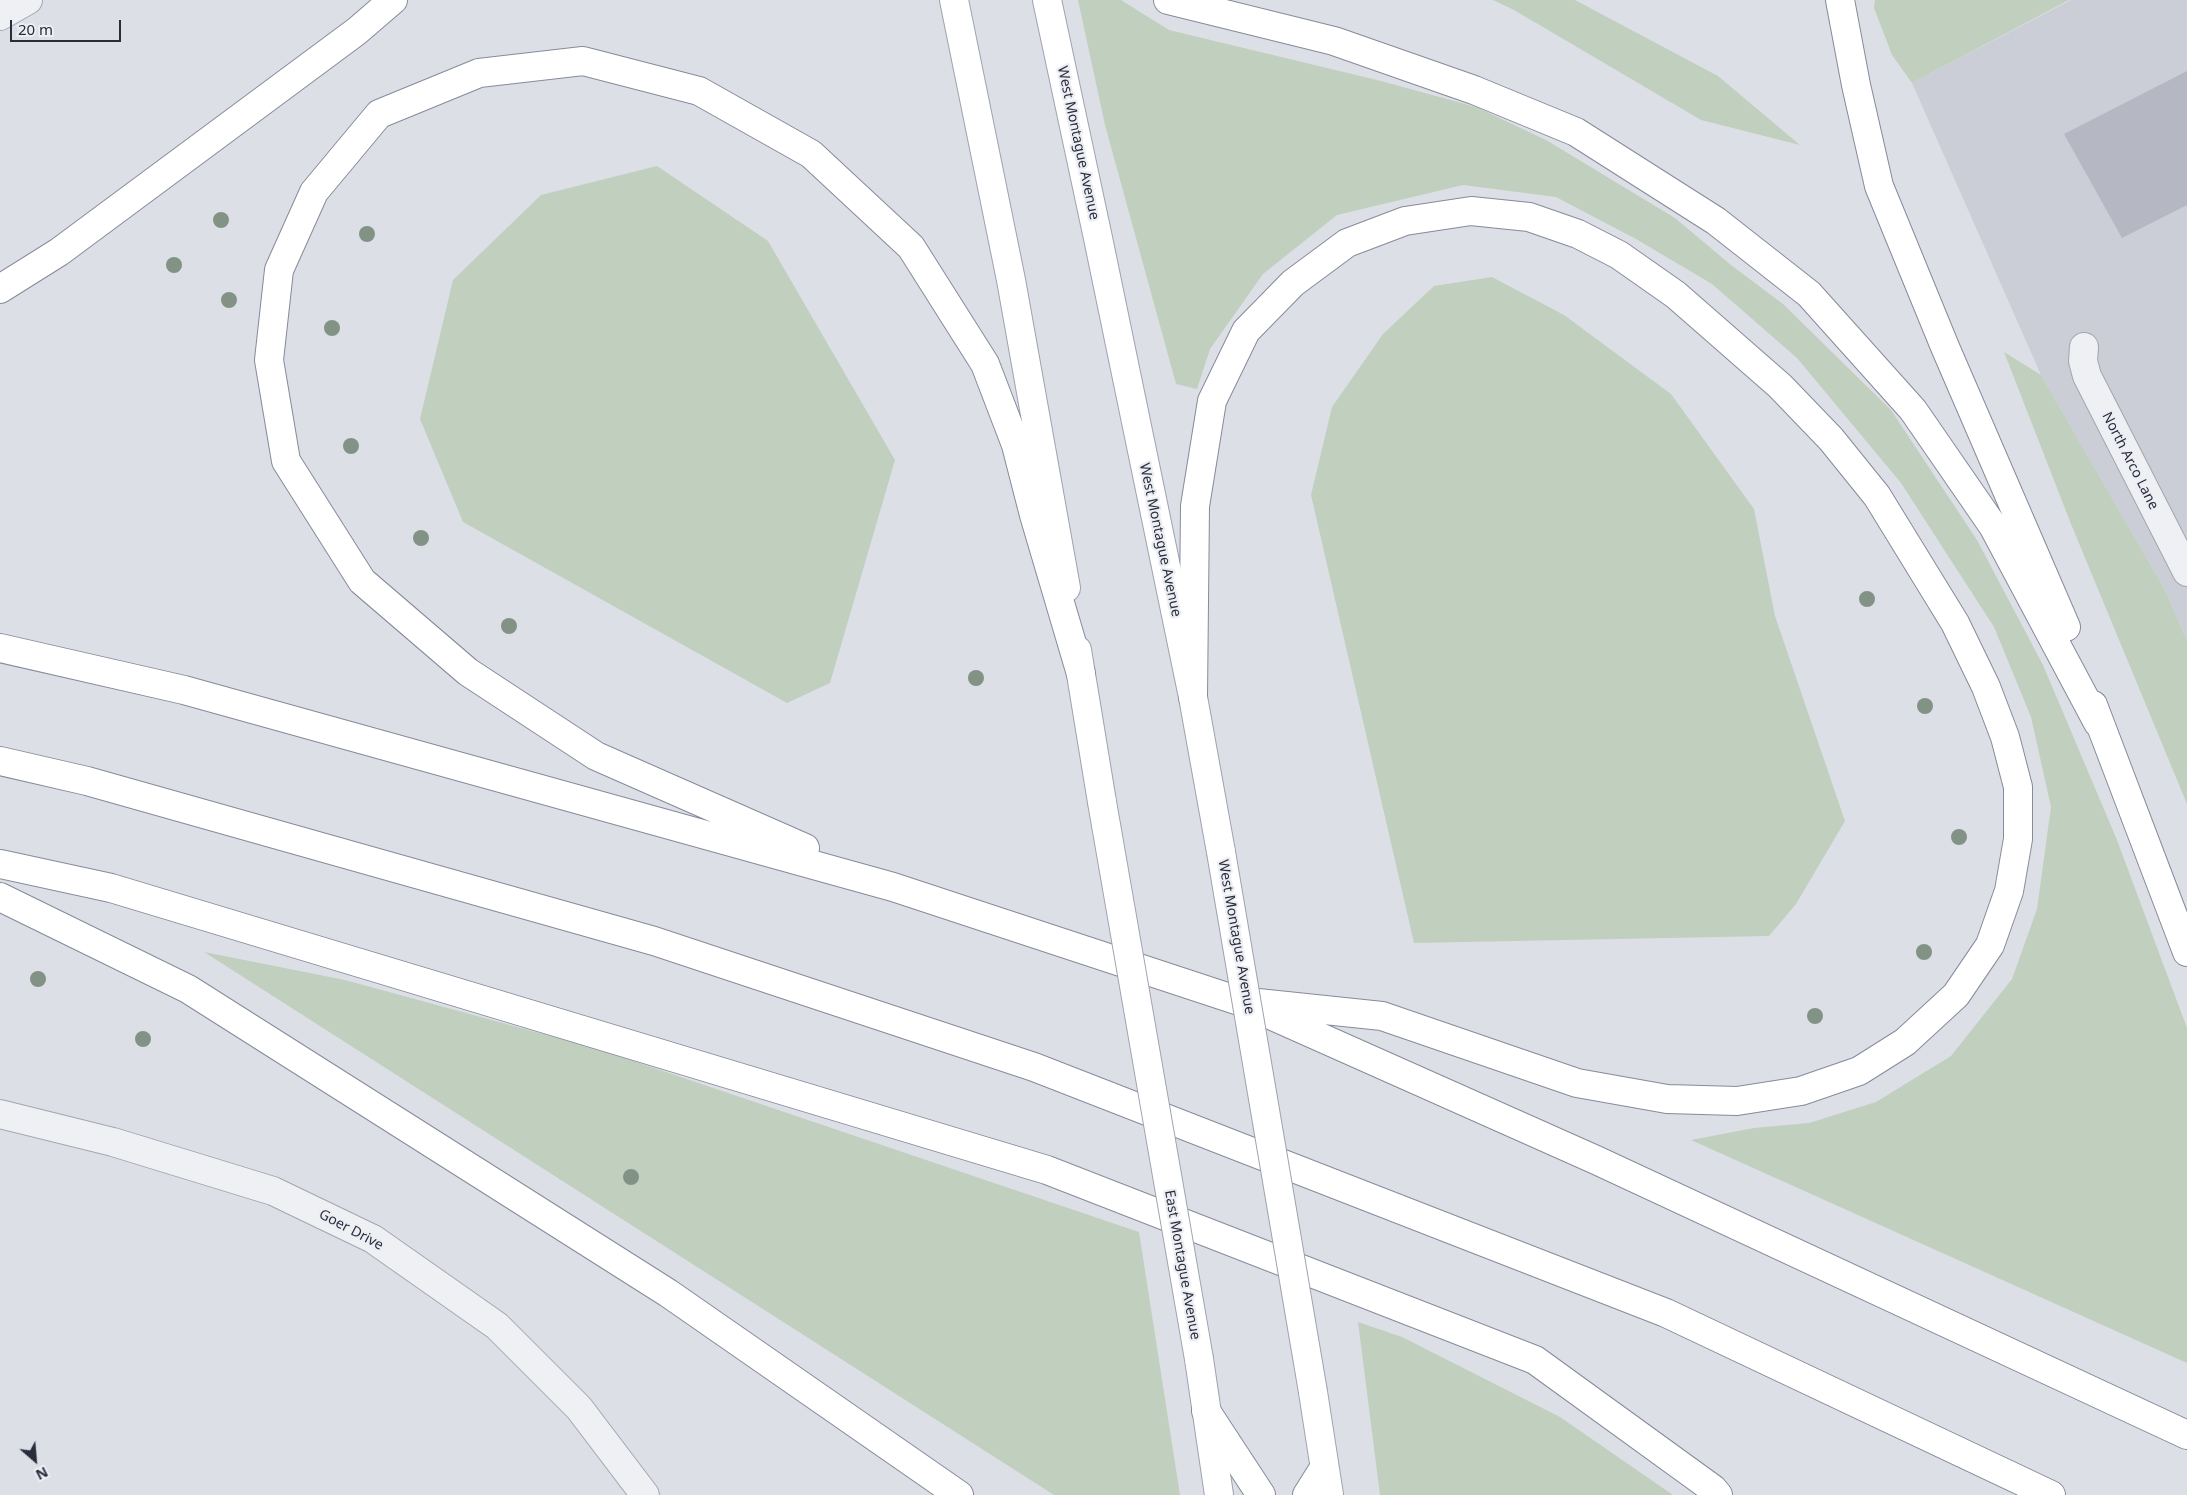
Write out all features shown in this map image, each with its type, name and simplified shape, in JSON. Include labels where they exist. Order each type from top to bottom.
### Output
[{"type":"main road","points":[[0,289],[67,247],[357,31],[393,0]]},
{"type":"main road","points":[[954,0],[1011,280],[1081,674]]},
{"type":"main road","name":"West Montague Avenue","points":[[1047,0],[1193,696],[1261,1082],[1324,1468]]},
{"type":"main road","points":[[1168,0],[1334,41],[1474,90],[1576,132],[1724,227],[1808,294],[1913,410],[1993,526],[2098,723]]},
{"type":"main road","points":[[1840,0],[1856,85],[1879,186],[1945,346],[2074,646],[2098,723],[2187,952]]},
{"type":"main road","points":[[893,887],[596,756],[468,672],[362,582],[286,461],[269,360],[278,270],[314,192],[380,114],[479,73],[583,60],[699,91],[811,154],[911,247],[985,364],[1016,445],[1034,515],[1081,674]]},
{"type":"main road","points":[[1193,696],[1195,506],[1212,401],[1246,331],[1293,283],[1347,242],[1405,220],[1471,211],[1529,217],[1586,238],[1619,255],[1676,295],[1780,386],[1831,439],[1878,496],[1955,624],[1986,687],[2004,737],[2018,787],[2018,839],[2009,891],[1990,945],[1956,995],[1904,1042],[1859,1071],[1801,1091],[1736,1101],[1667,1099],[1577,1082],[1382,1016],[1239,1001]]},
{"type":"main road","points":[[0,648],[184,690],[893,887],[1239,1001],[1596,1160],[2187,1436]]},
{"type":"main road","name":"East Montague Avenue","points":[[1081,674],[1199,1359],[1219,1495]]},
{"type":"main road","points":[[0,761],[97,784],[654,941],[1034,1066],[1666,1313],[2051,1495]]},
{"type":"main road","points":[[0,864],[111,888],[1047,1170],[1535,1360],[1713,1489],[1718,1495]]},
{"type":"main road","points":[[0,897],[188,989],[668,1293],[959,1495]]},
{"type":"main road","points":[[1206,1411],[1261,1495]]},
{"type":"main road","points":[[1307,1495],[1324,1468]]},
{"type":"main road","points":[[1324,1468],[1328,1495]]},
{"type":"street","points":[[0,16],[28,0]]},
{"type":"street","name":"North Arco Lane","points":[[2084,348],[2083,361],[2087,376],[2187,572]]},
{"type":"street","name":"Goer Drive","points":[[0,1114],[113,1142],[273,1191],[373,1239],[497,1326],[579,1408],[646,1495]]},
{"type":"shaded area","points":[[2071,0],[2187,0],[2187,641],[2165,590],[2041,375],[1912,83]]},
{"type":"green space","points":[[1078,0],[1121,0],[1169,30],[1381,81],[1476,107],[1546,140],[1675,218],[1731,265],[1783,304],[1891,410],[1977,540],[2043,665],[2117,840],[2187,1028],[2187,1363],[1691,1140],[1754,1128],[1809,1123],[1876,1102],[1951,1056],[2012,979],[2037,909],[2051,807],[2031,717],[1994,627],[1901,483],[1797,358],[1712,284],[1636,239],[1556,197],[1463,185],[1337,215],[1263,274],[1210,349],[1197,389],[1176,384],[1105,125]]},
{"type":"green space","points":[[1493,0],[1575,0],[1718,76],[1800,145],[1701,120],[1514,10]]},
{"type":"green space","points":[[1875,0],[2069,0],[1912,83],[1892,55],[1874,8]]},
{"type":"green space","points":[[657,166],[768,241],[895,460],[830,683],[787,703],[463,522],[420,419],[453,280],[541,195]]},
{"type":"green space","points":[[1492,277],[1564,315],[1671,394],[1754,509],[1775,616],[1845,821],[1796,904],[1769,936],[1414,943],[1311,495],[1332,407],[1383,334],[1434,286]]},
{"type":"green space","points":[[2004,352],[2041,375],[2165,590],[2187,641],[2187,804],[2071,524]]},
{"type":"green space","points":[[204,952],[345,980],[598,1049],[1139,1232],[1180,1495],[1054,1495]]},
{"type":"green space","points":[[1358,1322],[1402,1337],[1560,1417],[1673,1495],[1380,1495]]},
{"type":"building","points":[[2187,71],[2187,205],[2122,238],[2064,134]]}]
